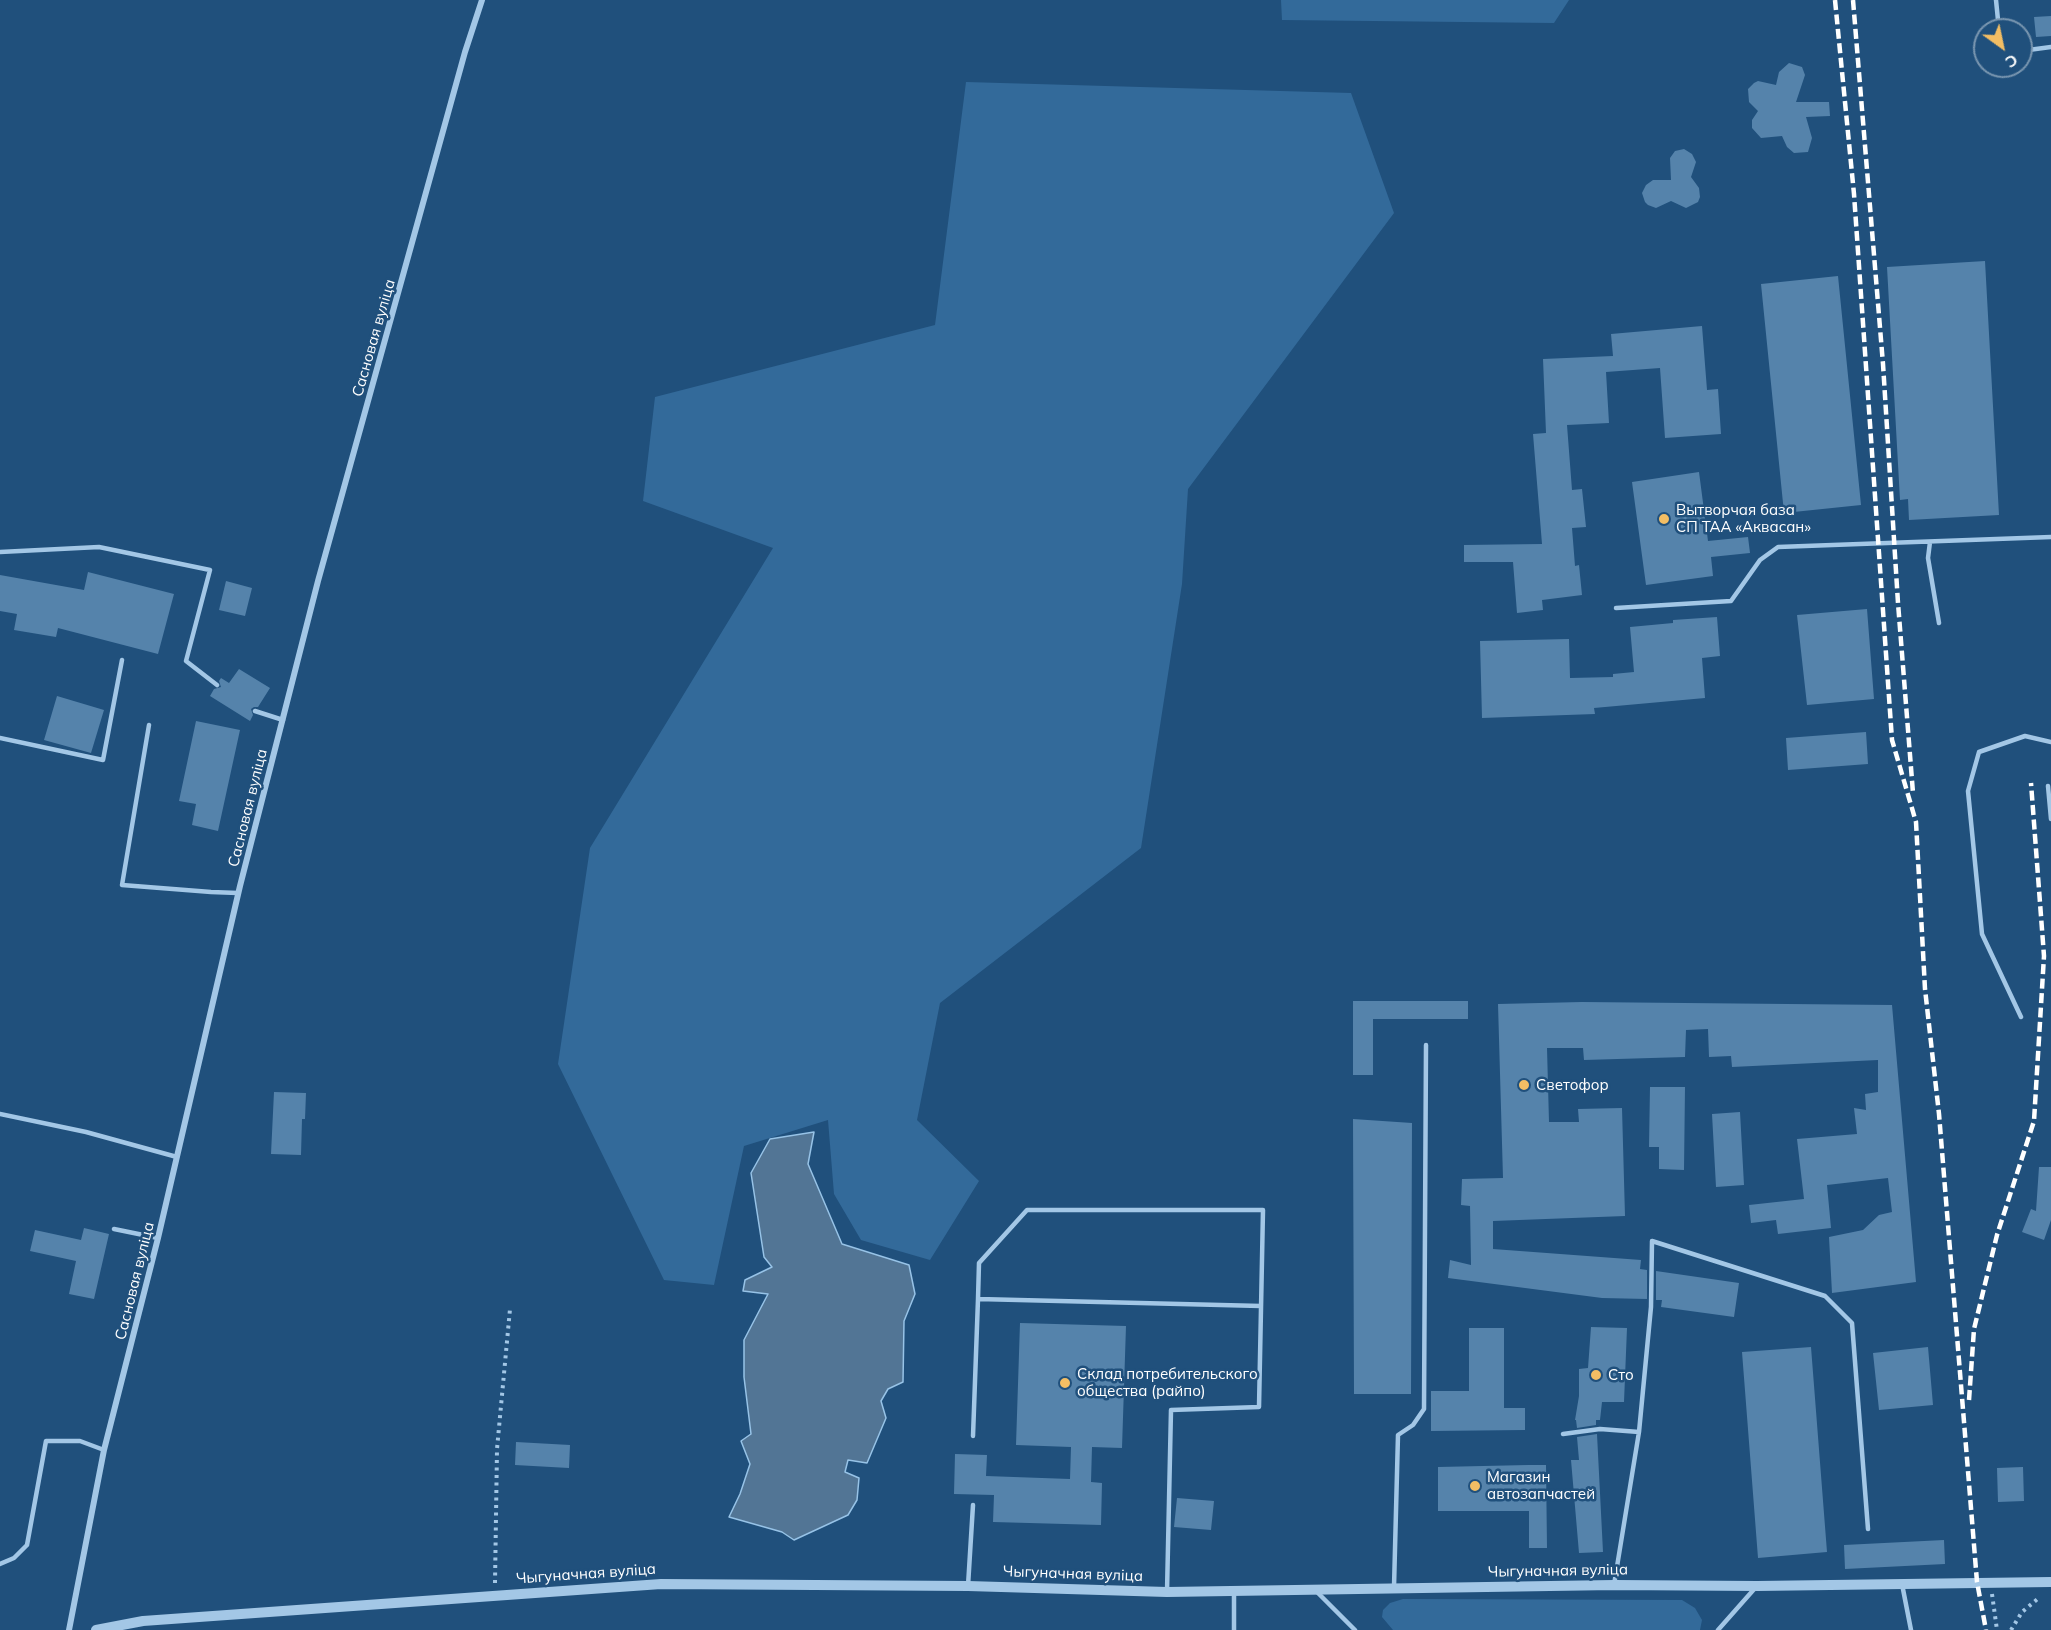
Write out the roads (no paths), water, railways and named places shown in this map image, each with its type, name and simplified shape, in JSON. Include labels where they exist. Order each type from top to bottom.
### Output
[{"type":"street","name":"Сасновая вуліца","points":[[69,1630],[104,1450],[158,1239],[238,892],[322,569],[465,52],[482,0]]},
{"type":"street","name":"Чыгуначная вуліца","points":[[96,1630],[143,1621],[661,1584],[968,1586],[1167,1592],[1394,1587],[2051,1582]]},
{"type":"lane","points":[[1996,0],[1998,18]]},
{"type":"lane","points":[[2033,49],[2051,47]]},
{"type":"lane","points":[[1616,608],[1731,601],[1760,560],[1778,547],[2051,537]]},
{"type":"lane","points":[[1930,542],[1928,558],[1939,623]]},
{"type":"lane","points":[[0,552],[99,547],[210,570],[186,661],[217,685]]},
{"type":"lane","points":[[0,738],[103,760],[122,660]]},
{"type":"lane","points":[[255,711],[283,720]]},
{"type":"lane","points":[[149,725],[122,885],[238,892]]},
{"type":"lane","points":[[2021,1017],[1982,934],[1968,791],[1979,752],[2025,736],[2051,742]]},
{"type":"lane","points":[[2048,786],[2051,819]]},
{"type":"lane","points":[[1394,1587],[1398,1435],[1413,1425],[1424,1410],[1426,1045]]},
{"type":"lane","points":[[0,1114],[86,1132],[177,1157]]},
{"type":"lane","points":[[973,1436],[979,1263],[1027,1210],[1263,1210],[1259,1407],[1171,1410],[1167,1592]]},
{"type":"lane","points":[[114,1229],[158,1239]]},
{"type":"lane","points":[[1614,1585],[1640,1432],[1651,1307],[1652,1240],[1825,1296],[1852,1323],[1868,1529]]},
{"type":"lane","points":[[978,1299],[1261,1306]]},
{"type":"lane","points":[[1563,1434],[1600,1429],[1640,1432]]},
{"type":"lane","points":[[0,1564],[14,1558],[27,1545],[46,1441],[80,1441],[104,1450]]},
{"type":"lane","points":[[968,1586],[973,1505]]},
{"type":"lane","points":[[1902,1584],[1911,1630]]},
{"type":"lane","points":[[1718,1630],[1757,1586]]},
{"type":"lane","points":[[1315,1590],[1355,1630]]},
{"type":"lane","points":[[1234,1591],[1234,1630]]},
{"type":"railway","points":[[1835,0],[1854,194],[1892,740],[1916,822],[1925,989],[1939,1114],[1977,1582],[1986,1630]]},
{"type":"railway","points":[[1853,0],[1883,364],[1913,793]]},
{"type":"railway","points":[[1969,1400],[1974,1329],[1997,1235],[2034,1121],[2044,956],[2031,783]]},
{"type":"place","name":"Вытворчая база СП ТАА «Аквасан»","points":[[1664,519]]},
{"type":"place","name":"Светофор","points":[[1524,1085]]},
{"type":"place","name":"Сто","points":[[1596,1375]]},
{"type":"place","name":"Склад потребительского общества (райпо)","points":[[1065,1383]]},
{"type":"place","name":"Магазин автозапчастей","points":[[1475,1486]]}]
